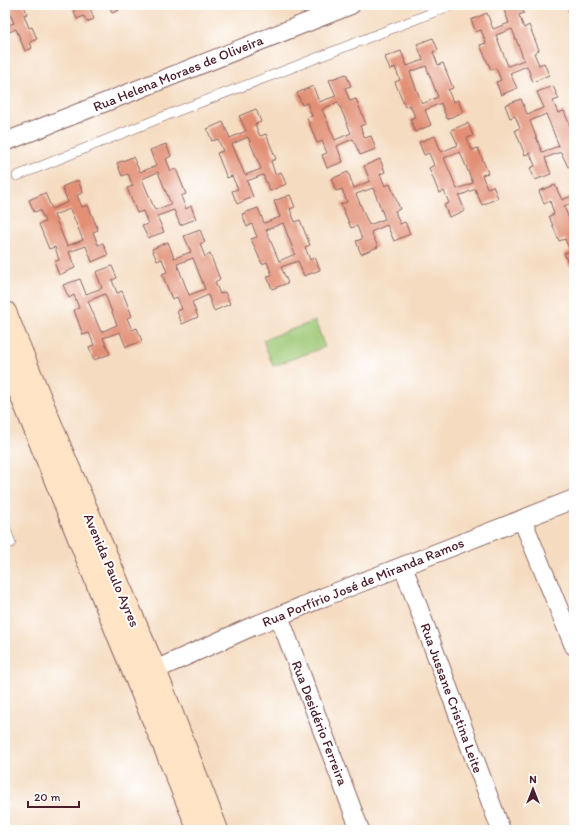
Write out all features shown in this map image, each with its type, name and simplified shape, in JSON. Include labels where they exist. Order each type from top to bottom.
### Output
[{"type":"main road","name":"Avenida Paulo Ayres","points":[[5,312],[62,452],[155,670],[217,830]]},
{"type":"main road","name":"Avenida Paulo Ayres","points":[[5,355],[199,830]]},
{"type":"main road","points":[[119,637],[135,662],[140,667],[150,672],[155,670]]},
{"type":"street","name":"Rua Helena Moraes de Oliveira","points":[[5,142],[351,5]]},
{"type":"street","name":"Rua Porfírio José de Miranda Ramos","points":[[155,670],[251,627],[324,597],[574,499]]},
{"type":"street","points":[[522,519],[574,646]]},
{"type":"street","name":"Rua Jussane Cristina Leite","points":[[403,566],[501,830]]},
{"type":"street","name":"Rua Desidério Ferreira","points":[[279,616],[360,830]]},
{"type":"lane","points":[[17,176],[175,112],[273,76],[452,5]]},
{"type":"lane","points":[[5,527],[11,543]]},
{"type":"green space","points":[[315,321],[325,347],[273,366],[263,340]]},
{"type":"building","points":[[6,5],[24,5],[27,14],[24,15],[29,28],[32,27],[37,39],[30,42],[32,48],[25,51],[16,29],[5,34],[5,26],[14,23]]},
{"type":"building","points":[[89,5],[94,19],[87,22],[84,16],[77,19],[72,6]]},
{"type":"building","points":[[109,5],[117,5],[119,10],[112,13]]},
{"type":"building","points":[[507,5],[521,5],[524,13],[519,15],[524,28],[529,25],[539,50],[534,53],[539,65],[544,63],[549,75],[533,82],[527,66],[510,73],[517,88],[501,95],[496,82],[501,80],[496,68],[491,70],[480,45],[486,43],[481,30],[476,32],[471,20],[487,13],[493,29],[509,23],[503,7]],"holes":[[[512,29],[524,60],[508,66],[496,35]]]},
{"type":"building","points":[[574,7],[574,25],[568,10]]},
{"type":"building","points":[[433,38],[438,50],[433,52],[438,65],[443,63],[453,88],[448,90],[453,102],[458,100],[463,112],[447,119],[441,103],[425,110],[431,125],[415,132],[410,119],[415,117],[410,105],[405,107],[395,82],[400,80],[395,67],[390,70],[385,57],[401,51],[407,66],[423,60],[417,44]],"holes":[[[426,66],[438,97],[422,104],[410,72]]]},
{"type":"building","points":[[346,74],[351,86],[345,88],[350,101],[356,99],[366,124],[360,126],[365,138],[371,136],[376,149],[360,155],[353,139],[337,146],[343,162],[327,168],[322,155],[327,153],[322,141],[317,143],[307,118],[312,116],[307,103],[302,105],[297,93],[313,86],[319,102],[336,96],[329,80]],"holes":[[[338,102],[351,133],[335,140],[322,109]]]},
{"type":"building","points":[[553,86],[559,99],[553,101],[558,113],[564,111],[574,136],[568,138],[573,151],[574,150],[574,165],[568,167],[561,152],[545,158],[551,174],[535,180],[530,168],[535,166],[530,153],[525,155],[515,130],[520,128],[515,116],[510,118],[505,105],[521,99],[527,114],[544,108],[537,92]],"holes":[[[546,114],[559,146],[542,152],[530,121]]]},
{"type":"building","points":[[256,109],[261,122],[255,124],[260,136],[266,134],[276,159],[271,161],[275,174],[281,172],[286,184],[270,191],[263,175],[247,181],[253,197],[237,204],[232,191],[238,189],[232,176],[227,178],[217,153],[223,151],[218,139],[212,141],[207,129],[223,122],[230,138],[246,131],[239,116]],"holes":[[[248,137],[261,169],[245,175],[232,144]]]},
{"type":"building","points":[[468,123],[473,136],[467,138],[472,150],[478,148],[488,173],[482,175],[487,188],[493,186],[498,198],[482,205],[475,189],[459,196],[465,211],[449,217],[444,205],[449,203],[444,191],[439,193],[429,168],[434,165],[429,153],[424,155],[419,142],[435,136],[441,152],[458,145],[451,130]],"holes":[[[460,152],[473,183],[457,189],[444,158]]]},
{"type":"building","points":[[166,144],[171,156],[166,159],[171,171],[176,169],[186,194],[181,196],[186,209],[191,206],[196,219],[180,225],[174,210],[157,216],[164,232],[148,238],[142,226],[148,224],[143,211],[137,213],[127,188],[133,186],[128,174],[122,176],[117,163],[133,157],[140,172],[156,166],[150,150]],"holes":[[[158,172],[171,204],[155,210],[142,179]]]},
{"type":"building","points":[[380,159],[385,172],[380,174],[385,186],[390,184],[400,209],[395,211],[400,224],[405,222],[410,234],[394,241],[387,225],[371,232],[378,247],[361,254],[356,241],[362,239],[357,226],[351,228],[341,204],[347,202],[342,189],[336,191],[331,179],[348,172],[354,188],[370,181],[364,166]],"holes":[[[373,188],[385,219],[369,225],[356,194]]]},
{"type":"building","points":[[78,180],[83,193],[77,195],[82,207],[88,205],[98,230],[93,232],[98,245],[103,243],[108,255],[92,262],[86,246],[69,252],[75,268],[59,275],[54,262],[59,260],[55,247],[49,249],[39,224],[45,222],[40,210],[34,212],[29,200],[45,193],[52,209],[68,202],[62,187]],"holes":[[[70,209],[83,240],[67,246],[54,215]]]},
{"type":"building","points":[[555,185],[562,200],[574,195],[574,202],[564,206],[574,231],[574,264],[569,266],[564,253],[570,251],[565,239],[559,241],[549,216],[554,214],[550,201],[544,204],[539,191]]},
{"type":"building","points":[[290,195],[295,207],[290,209],[295,222],[300,220],[310,245],[305,247],[310,260],[315,257],[320,270],[304,276],[298,261],[281,267],[288,283],[272,289],[267,276],[272,275],[267,262],[262,264],[251,239],[257,237],[252,224],[247,227],[242,214],[258,208],[264,223],[280,217],[274,201]],"holes":[[[283,223],[295,254],[279,261],[266,230]]]},
{"type":"building","points":[[200,230],[205,242],[200,244],[205,257],[210,254],[220,279],[215,282],[220,294],[225,292],[230,304],[214,311],[208,295],[192,302],[198,317],[182,324],[177,311],[182,309],[177,297],[172,299],[162,274],[167,272],[162,259],[157,261],[152,249],[168,242],[174,258],[191,252],[184,236]],"holes":[[[193,258],[205,289],[189,295],[177,264]]]},
{"type":"building","points":[[112,266],[117,278],[112,280],[117,293],[122,291],[132,316],[127,318],[132,330],[137,328],[142,341],[126,347],[120,332],[103,338],[110,354],[94,360],[89,347],[94,345],[89,333],[83,335],[74,310],[79,308],[74,295],[69,298],[63,285],[80,279],[86,294],[102,288],[96,272]],"holes":[[[105,294],[117,325],[101,332],[88,301]]]}]
